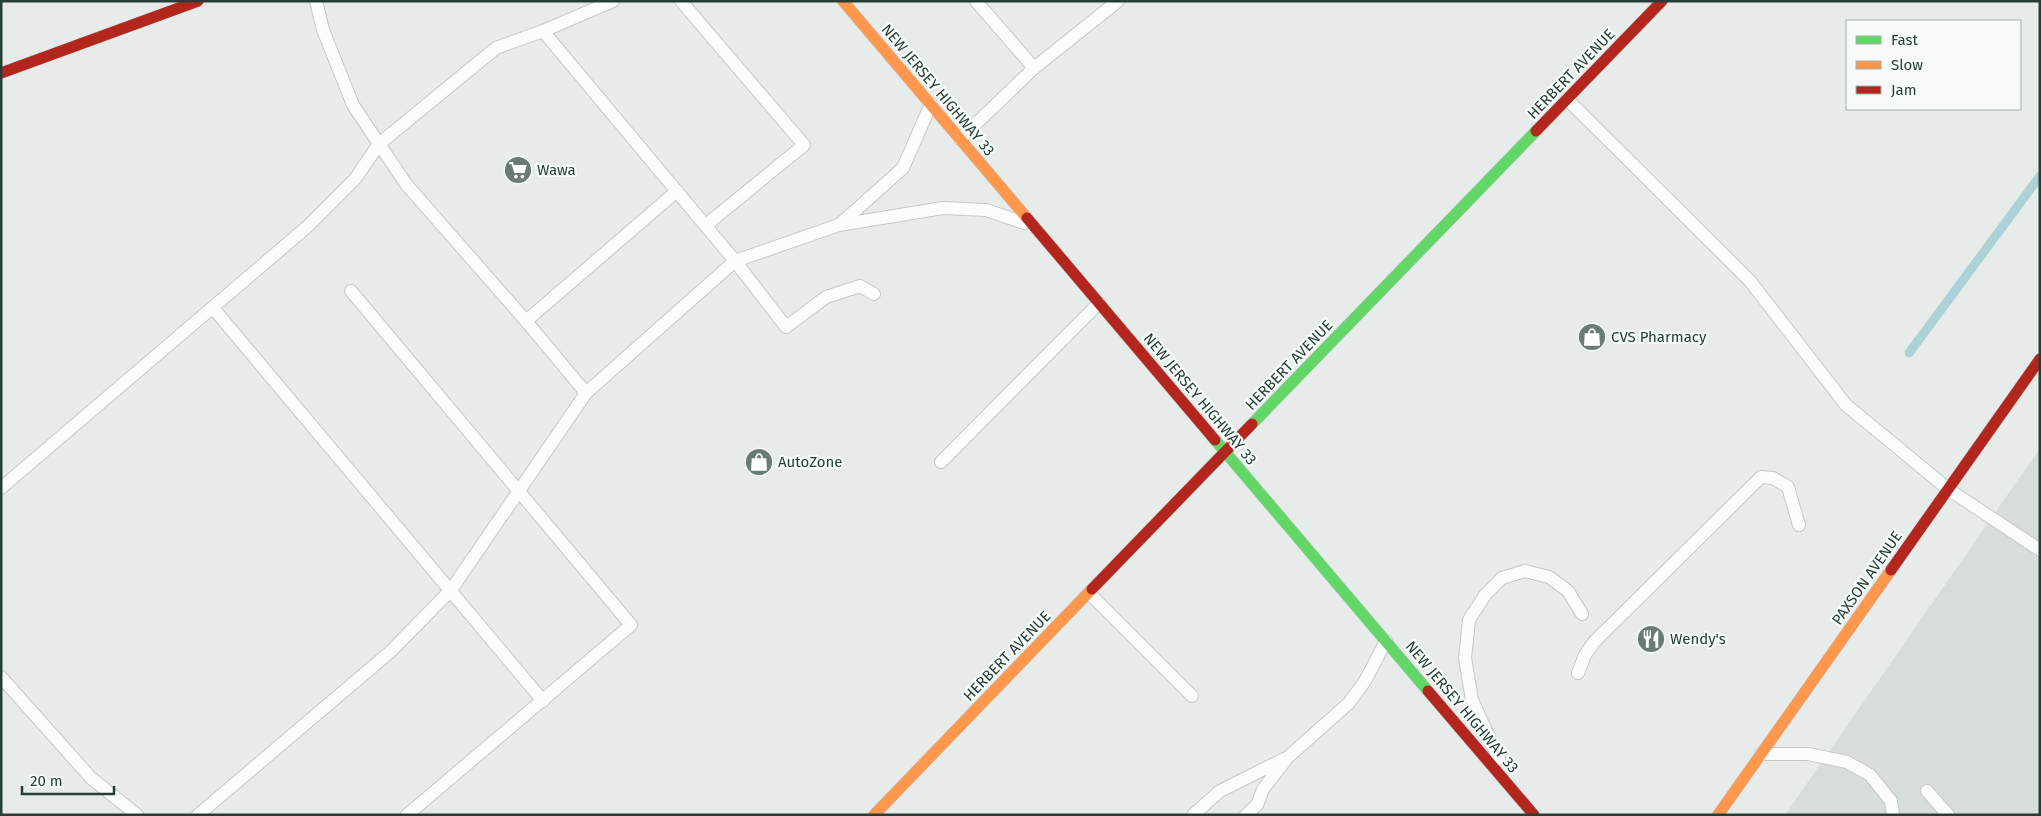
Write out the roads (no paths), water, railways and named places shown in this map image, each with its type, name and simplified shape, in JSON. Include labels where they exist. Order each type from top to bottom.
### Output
[{"type":"street","points":[[1,73],[198,1]]},
{"type":"street","name":"NEW JERSEY HIGHWAY 33","points":[[843,1],[1534,815]]},
{"type":"street","name":"HERBERT AVENUE","points":[[874,815],[1662,1]]},
{"type":"street","name":"PAXSON AVENUE","points":[[1718,815],[2040,359]]},
{"type":"lane","points":[[316,1],[323,30],[354,105],[406,184],[526,321],[586,393]]},
{"type":"lane","points":[[1,488],[308,226],[355,179],[379,144],[496,48],[543,31],[613,1]]},
{"type":"lane","points":[[680,1],[804,145],[706,225]]},
{"type":"lane","points":[[976,1],[1034,68]]},
{"type":"lane","points":[[960,139],[1034,68],[1118,1]]},
{"type":"lane","points":[[543,31],[736,261],[786,327],[826,297],[860,286],[874,294]]},
{"type":"lane","points":[[1567,99],[1750,281],[1846,406],[1948,489],[2040,550]]},
{"type":"lane","points":[[839,225],[903,168],[931,104]]},
{"type":"lane","points":[[526,321],[677,192]]},
{"type":"lane","points":[[198,815],[390,652],[450,590],[586,393],[736,261],[839,225],[943,208],[986,210],[1033,226]]},
{"type":"lane","points":[[351,292],[520,490],[631,625],[408,815]]},
{"type":"lane","points":[[941,462],[1099,303]]},
{"type":"lane","points":[[212,308],[543,701]]},
{"type":"lane","points":[[1578,673],[1585,655],[1594,642],[1761,477],[1773,478],[1788,486],[1799,525]]},
{"type":"lane","points":[[1514,791],[1472,700],[1465,658],[1469,620],[1485,595],[1502,578],[1525,570],[1549,577],[1568,591],[1582,614]]},
{"type":"lane","points":[[1089,592],[1192,696]]},
{"type":"lane","points":[[1246,815],[1256,805],[1262,789],[1288,757],[1349,702],[1365,681],[1386,640]]},
{"type":"lane","points":[[1,677],[91,778],[137,815]]},
{"type":"lane","points":[[1761,754],[1808,754],[1846,762],[1870,775],[1891,802],[1893,815]]},
{"type":"lane","points":[[1193,815],[1220,790],[1288,757]]},
{"type":"lane","points":[[1928,791],[1948,815]]},
{"type":"waterway","points":[[1909,353],[2040,176]]},
{"type":"place","name":"Wawa","points":[[518,170]]},
{"type":"place","name":"CVS Pharmacy","points":[[1592,337]]},
{"type":"place","name":"AutoZone","points":[[759,462]]},
{"type":"place","name":"Wendy's","points":[[1651,639]]}]
